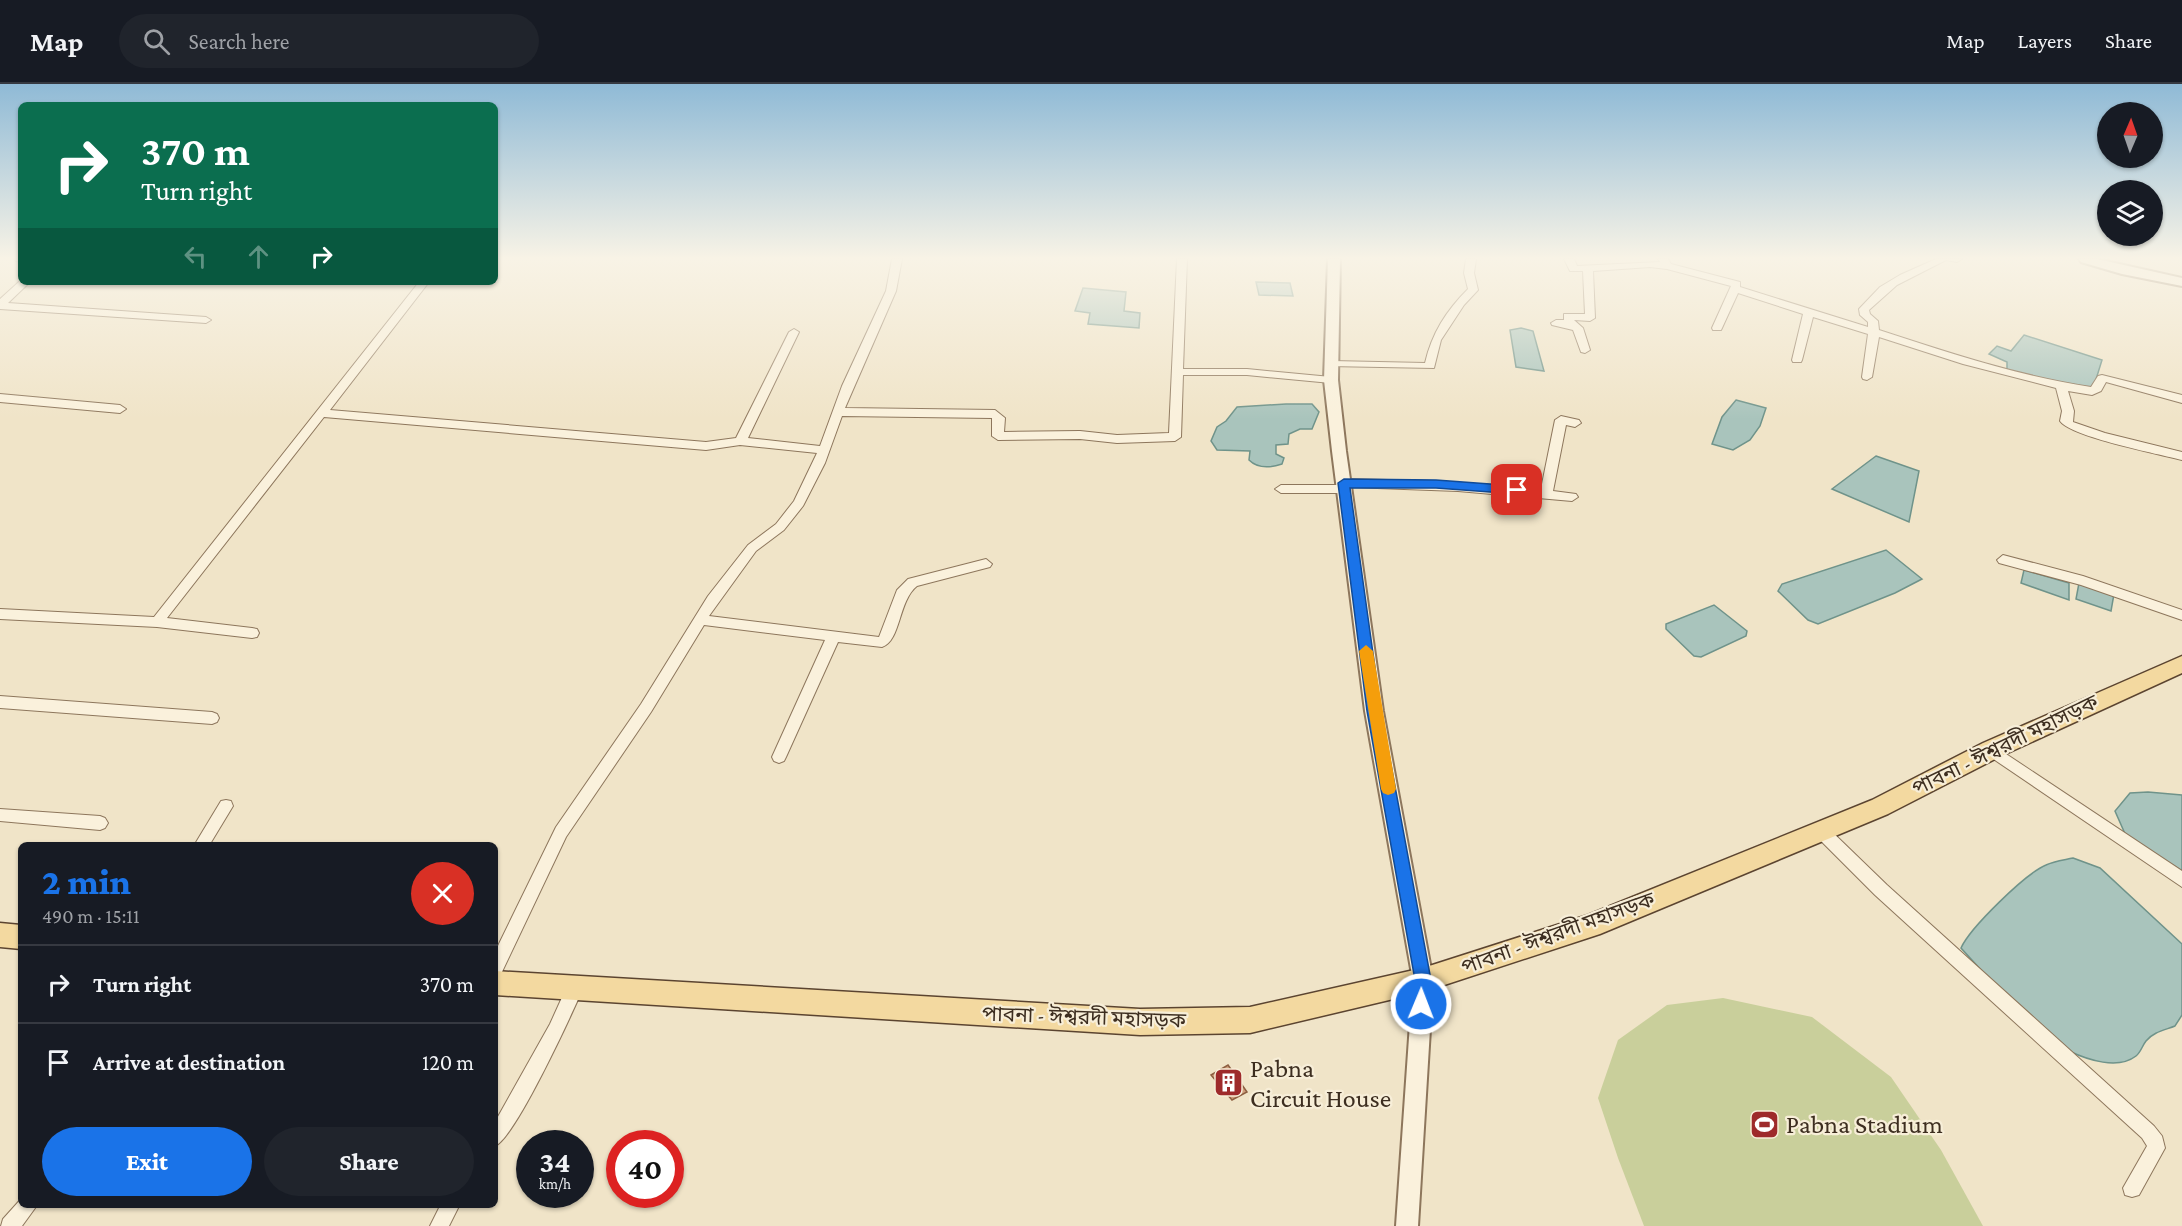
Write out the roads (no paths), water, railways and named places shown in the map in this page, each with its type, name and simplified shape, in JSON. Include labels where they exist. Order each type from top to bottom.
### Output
[{"type":"main road","name":"পাবনা - ঈশ্বরদী মহাসড়ক","points":[[498,983],[1140,1022],[1250,1020],[1423,980],[1591,926],[1880,807],[1991,750],[2182,664]]},
{"type":"main road","points":[[0,935],[18,937]]},
{"type":"street","points":[[93,312],[206,320]]},
{"type":"street","points":[[157,622],[401,312]]},
{"type":"street","points":[[498,963],[561,832],[646,708],[713,599],[752,548],[780,527],[799,503],[824,450],[848,386],[881,312]]},
{"type":"street","points":[[839,412],[995,414],[999,418],[998,436],[1172,438],[1176,433],[1180,312]]},
{"type":"street","points":[[1333,312],[1332,372],[1344,486],[1374,711],[1423,980],[1407,1226]]},
{"type":"street","points":[[1178,372],[1332,372],[1430,366],[1436,340],[1453,312]]},
{"type":"street","points":[[1570,324],[1568,316],[1590,318],[1590,312]]},
{"type":"street","points":[[1717,328],[1724,312]]},
{"type":"street","points":[[1797,360],[1809,312]]},
{"type":"street","points":[[1810,312],[1967,362],[2061,386],[2092,391],[2097,389],[2102,378],[2182,399]]},
{"type":"street","points":[[1864,312],[1864,315],[1873,321],[1874,332],[1868,355],[1867,376]]},
{"type":"street","points":[[1556,323],[1570,324],[1578,328],[1585,350]]},
{"type":"street","points":[[740,441],[795,332]]},
{"type":"street","points":[[2061,386],[2068,411],[2066,421],[2069,425],[2182,456]]},
{"type":"street","points":[[2,400],[120,409]]},
{"type":"street","points":[[323,413],[706,446],[740,441],[824,450]]},
{"type":"street","points":[[1546,494],[1561,420],[1575,423]]},
{"type":"street","points":[[1281,489],[1436,484],[1572,497]]},
{"type":"street","points":[[2003,560],[2083,580],[2182,615]]},
{"type":"street","points":[[701,620],[882,642],[887,637],[903,590],[914,582],[986,564]]},
{"type":"street","points":[[0,614],[157,622],[252,633]]},
{"type":"street","points":[[779,757],[833,637]]},
{"type":"street","points":[[0,702],[212,718]]},
{"type":"street","points":[[1991,750],[2182,880]]},
{"type":"street","points":[[203,842],[226,806]]},
{"type":"street","points":[[0,815],[100,823]]},
{"type":"street","points":[[1821,831],[1881,890],[2148,1132],[2156,1142],[2156,1148],[2132,1188]]},
{"type":"street","points":[[498,1133],[556,1030],[575,988]]},
{"type":"street","points":[[10,1226],[26,1208]]},
{"type":"street","points":[[439,1226],[449,1208]]},
{"type":"water","points":[[1085,312],[1140,313],[1139,328],[1088,324],[1090,313]]},
{"type":"water","points":[[1521,328],[1533,331],[1544,371],[1516,367],[1510,330]]},
{"type":"water","points":[[2024,335],[2102,360],[2093,389],[2007,372],[2007,362],[1989,354],[1997,346],[2011,351]]},
{"type":"water","points":[[1736,400],[1766,408],[1760,426],[1750,440],[1733,450],[1712,444],[1722,417]]},
{"type":"water","points":[[1312,404],[1319,412],[1312,429],[1300,429],[1289,434],[1288,444],[1276,445],[1276,454],[1284,458],[1282,464],[1269,467],[1260,466],[1249,460],[1250,451],[1217,450],[1211,441],[1217,427],[1226,421],[1237,407]]},
{"type":"water","points":[[1876,456],[1919,471],[1909,522],[1832,489]]},
{"type":"water","points":[[1886,550],[1922,579],[1895,593],[1818,624],[1808,620],[1778,591],[1782,584]]},
{"type":"water","points":[[2024,570],[2069,583],[2069,600],[2021,583]]},
{"type":"water","points":[[2079,583],[2114,594],[2111,611],[2076,599]]},
{"type":"water","points":[[1714,605],[1747,631],[1746,636],[1701,657],[1694,656],[1666,629],[1666,624]]},
{"type":"water","points":[[2130,793],[2182,795],[2182,871],[2126,836],[2115,811]]},
{"type":"water","points":[[2073,858],[2100,868],[2182,944],[2182,1015],[2175,1026],[2152,1035],[2139,1053],[2129,1060],[2103,1062],[2069,1051],[1992,982],[1961,948],[1986,915],[2025,879],[2049,864]]},
{"type":"place","name":"Pabna Circuit House","points":[[1229,1083]]},
{"type":"place","name":"Pabna Stadium","points":[[1765,1124]]}]
